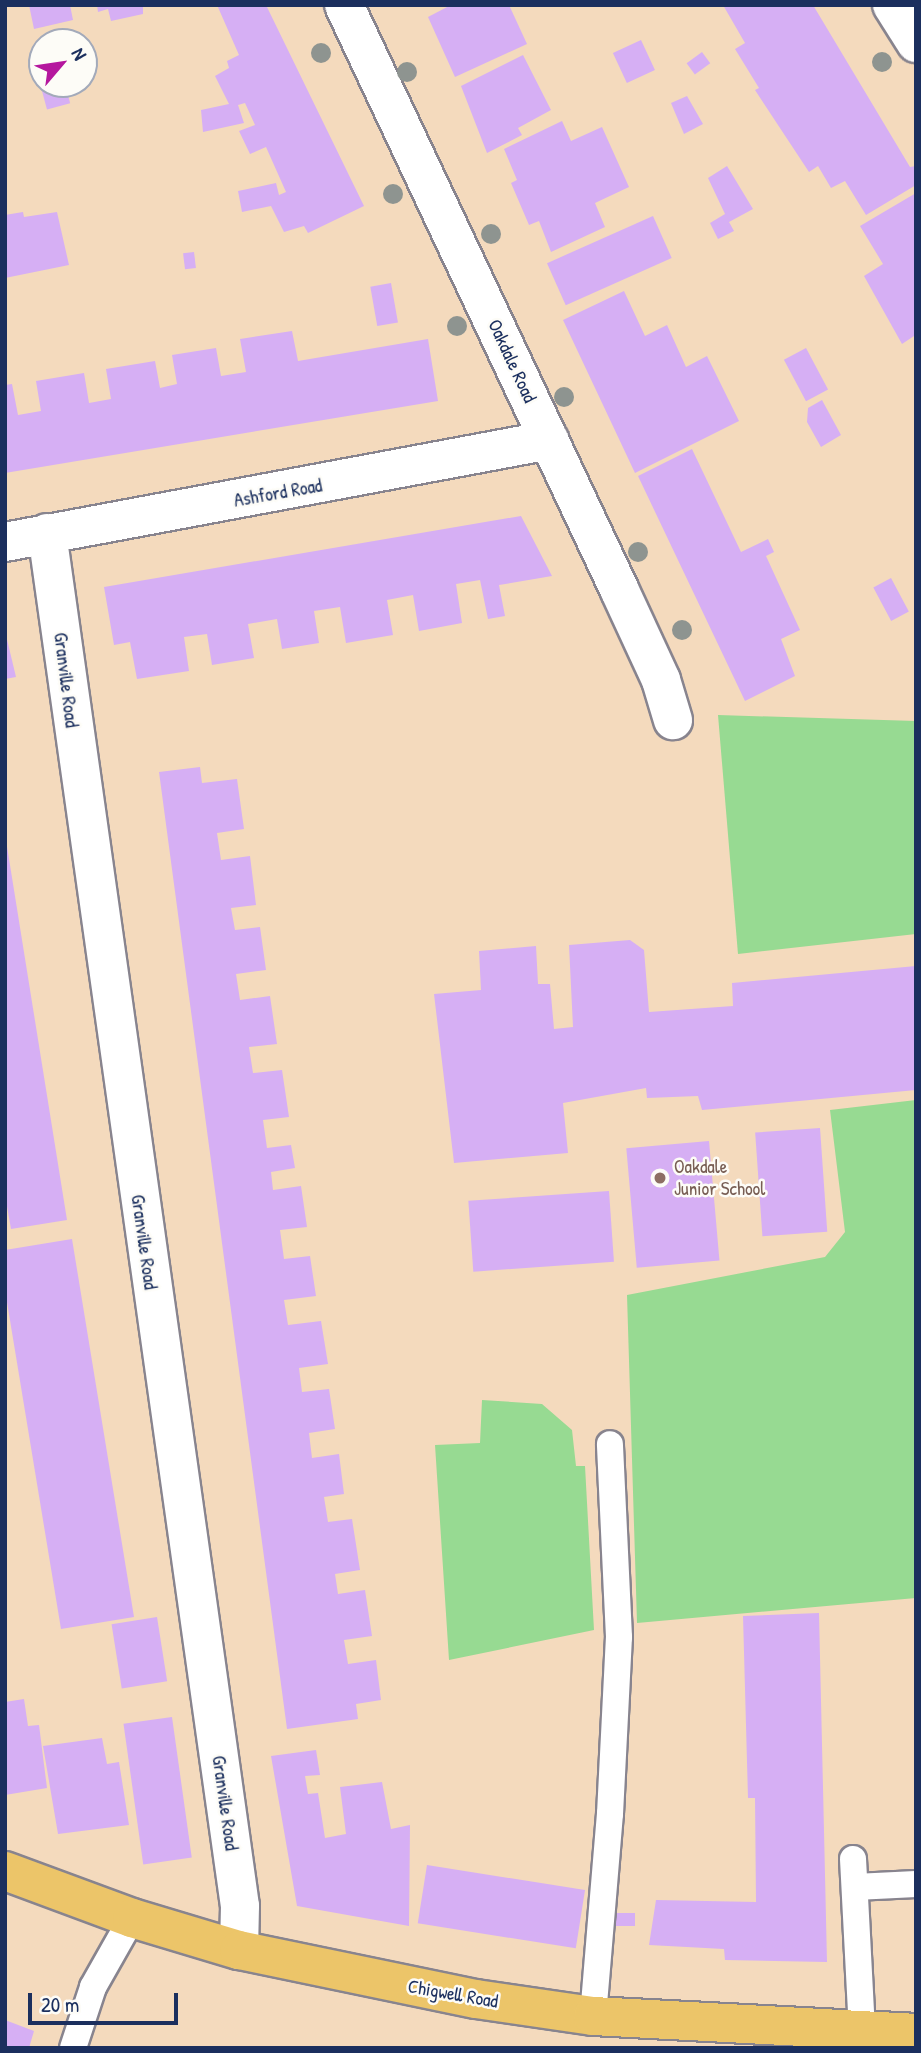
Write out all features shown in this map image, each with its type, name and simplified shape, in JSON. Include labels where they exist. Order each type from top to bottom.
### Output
[{"type":"main road","name":"Chigwell Road","points":[[5,1871],[132,1918],[239,1950],[476,1999],[593,2016],[916,2033]]},
{"type":"street","name":"Oakdale Road","points":[[344,5],[661,680],[673,720]]},
{"type":"street","points":[[892,5],[916,43]]},
{"type":"street","name":"Ashford Road","points":[[5,542],[550,440]]},
{"type":"street","name":"Granville Road","points":[[47,533],[240,1906],[239,1950]]},
{"type":"lane","points":[[593,2016],[610,1814],[619,1637],[610,1444]]},
{"type":"lane","points":[[853,1859],[862,2032]]},
{"type":"lane","points":[[855,1887],[916,1884]]},
{"type":"lane","points":[[73,2048],[93,1987],[132,1918]]},
{"type":"green space","points":[[718,715],[916,721],[916,934],[738,954]]},
{"type":"green space","points":[[916,1100],[916,1598],[637,1623],[627,1295],[825,1257],[845,1232],[830,1110]]},
{"type":"green space","points":[[482,1400],[542,1404],[572,1430],[576,1466],[585,1466],[594,1630],[449,1660],[435,1445],[480,1443]]},
{"type":"building","points":[[29,5],[70,5],[73,20],[34,28]]},
{"type":"building","points":[[97,5],[143,5],[143,14],[111,21],[108,9],[98,12]]},
{"type":"building","points":[[217,5],[266,5],[364,206],[308,233],[304,226],[284,232],[271,206],[242,212],[238,191],[276,183],[279,195],[286,192],[266,147],[250,154],[239,131],[255,125],[245,103],[238,105],[244,123],[203,132],[201,110],[229,104],[215,76],[229,68],[227,61],[239,55]]},
{"type":"building","points":[[451,5],[509,5],[527,44],[455,77],[428,17]]},
{"type":"building","points":[[723,5],[813,5],[910,167],[916,166],[916,185],[866,215],[845,181],[831,188],[818,166],[809,172],[755,90],[759,88],[735,49],[745,43]]},
{"type":"building","points":[[641,40],[655,70],[627,83],[613,53]]},
{"type":"building","points":[[702,52],[710,63],[695,74],[687,63]]},
{"type":"building","points":[[523,55],[551,110],[518,128],[522,135],[487,153],[461,86]]},
{"type":"building","points":[[687,96],[703,124],[684,134],[671,103]]},
{"type":"building","points":[[44,98],[69,98],[70,103],[47,110]]},
{"type":"building","points":[[562,121],[571,141],[602,127],[629,187],[595,203],[605,227],[551,252],[539,221],[529,225],[511,183],[517,180],[504,149]]},
{"type":"building","points":[[727,166],[753,209],[729,222],[734,231],[718,239],[710,223],[725,214],[708,178]]},
{"type":"building","points":[[916,193],[916,340],[914,336],[902,344],[864,276],[883,264],[860,226]]},
{"type":"building","points":[[23,212],[24,217],[57,212],[69,265],[5,278],[5,215]]},
{"type":"building","points":[[653,216],[672,258],[566,305],[547,263]]},
{"type":"building","points":[[194,252],[196,268],[185,269],[183,253]]},
{"type":"building","points":[[391,283],[398,322],[377,326],[370,287]]},
{"type":"building","points":[[624,291],[645,336],[667,325],[686,367],[707,356],[739,421],[635,473],[563,320]]},
{"type":"building","points":[[292,331],[298,361],[428,339],[438,401],[5,473],[5,385],[12,384],[18,415],[41,411],[36,381],[84,373],[89,403],[111,399],[106,369],[155,361],[160,388],[177,384],[172,355],[216,348],[221,376],[246,372],[240,339]]},
{"type":"building","points":[[806,348],[828,389],[806,401],[784,360]]},
{"type":"building","points":[[822,400],[841,435],[821,447],[807,422],[808,408]]},
{"type":"building","points":[[692,449],[741,552],[768,539],[774,552],[766,556],[800,630],[781,639],[795,676],[745,701],[638,476]]},
{"type":"building","points":[[521,516],[552,576],[499,585],[505,616],[488,619],[480,580],[456,584],[462,623],[419,631],[413,595],[387,600],[393,635],[346,643],[340,607],[314,611],[319,643],[282,649],[277,619],[248,624],[254,658],[212,665],[207,634],[184,637],[189,671],[137,679],[130,642],[114,645],[104,587]]},
{"type":"building","points":[[891,578],[909,612],[891,621],[873,587]]},
{"type":"building","points":[[5,631],[16,677],[5,679]]},
{"type":"building","points":[[200,767],[202,783],[237,779],[244,829],[217,833],[221,860],[250,856],[256,905],[231,908],[235,930],[260,927],[266,970],[236,974],[240,1000],[270,996],[277,1044],[249,1047],[253,1073],[282,1070],[289,1117],[263,1120],[267,1148],[291,1145],[295,1168],[271,1172],[273,1190],[301,1186],[307,1227],[280,1230],[284,1259],[310,1256],[316,1296],[284,1300],[288,1325],[321,1321],[328,1364],[299,1368],[302,1392],[329,1389],[335,1429],[309,1433],[312,1458],[339,1454],[344,1494],[324,1497],[328,1522],[352,1519],[360,1570],[335,1574],[338,1594],[365,1590],[372,1636],[344,1640],[348,1664],[376,1660],[381,1700],[356,1704],[358,1719],[287,1729],[159,772]]},
{"type":"building","points":[[5,834],[67,1220],[11,1229],[5,1195]]},
{"type":"building","points":[[630,940],[644,950],[649,1012],[733,1006],[732,983],[916,966],[916,1090],[702,1110],[698,1096],[647,1098],[646,1088],[563,1103],[568,1153],[454,1163],[434,994],[481,990],[479,951],[536,946],[538,984],[550,984],[554,1029],[573,1027],[569,945]]},
{"type":"building","points":[[820,1128],[827,1232],[762,1236],[755,1133]]},
{"type":"building","points":[[709,1141],[719,1261],[637,1268],[626,1148]]},
{"type":"building","points":[[609,1191],[614,1262],[473,1272],[468,1201]]},
{"type":"building","points":[[72,1239],[134,1617],[61,1629],[5,1290],[5,1250]]},
{"type":"building","points":[[819,1613],[827,1962],[725,1960],[724,1949],[649,1945],[656,1900],[756,1902],[755,1798],[748,1798],[743,1616]]},
{"type":"building","points":[[157,1617],[167,1681],[122,1688],[112,1624]]},
{"type":"building","points":[[24,1699],[28,1726],[39,1725],[47,1788],[5,1795],[5,1702]]},
{"type":"building","points":[[172,1717],[192,1858],[143,1864],[123,1724]]},
{"type":"building","points":[[102,1738],[107,1764],[119,1762],[129,1825],[58,1834],[43,1746]]},
{"type":"building","points":[[316,1750],[320,1775],[305,1776],[308,1794],[318,1793],[325,1838],[346,1834],[340,1787],[382,1782],[391,1829],[410,1825],[409,1926],[297,1906],[271,1756]]},
{"type":"building","points":[[427,1865],[585,1890],[576,1948],[418,1923]]},
{"type":"building","points":[[616,1913],[635,1913],[635,1926],[616,1926]]},
{"type":"building","points":[[5,2020],[34,2031],[29,2048],[5,2048]]},
{"type":"place","name":"Oakdale Junior School","points":[[660,1178]]}]
